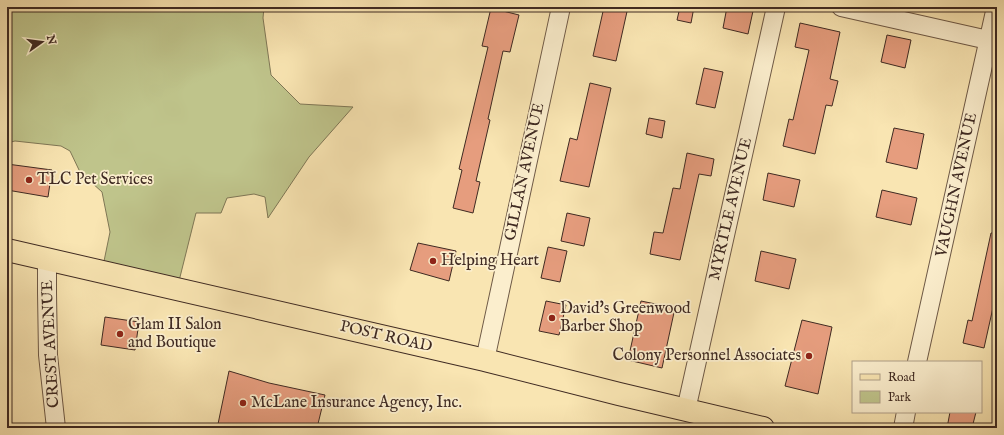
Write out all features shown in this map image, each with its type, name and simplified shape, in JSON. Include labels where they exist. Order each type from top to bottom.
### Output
[{"type":"main road","name":"POST ROAD","points":[[7,250],[485,360],[763,428]]},
{"type":"street","name":"GILLAN AVENUE","points":[[485,360],[561,7]]},
{"type":"street","name":"MYRTLE AVENUE","points":[[686,410],[776,7]]},
{"type":"street","points":[[842,7],[993,41]]},
{"type":"street","name":"VAUGHN AVENUE","points":[[918,361],[993,41],[996,7]]},
{"type":"street","name":"CREST AVENUE","points":[[47,259],[48,355],[56,428]]},
{"type":"street","points":[[903,428],[906,413]]},
{"type":"green space","points":[[7,7],[264,7],[263,18],[271,75],[300,104],[353,107],[309,157],[268,218],[265,197],[254,194],[227,198],[221,213],[196,213],[178,285],[102,271],[110,232],[102,192],[80,172],[70,151],[61,146],[15,141],[7,143]]},
{"type":"building","points":[[604,7],[628,7],[616,61],[593,56]]},
{"type":"building","points":[[680,7],[694,7],[691,23],[677,20]]},
{"type":"building","points":[[727,7],[753,11],[748,34],[723,28]]},
{"type":"building","points":[[491,8],[519,15],[510,52],[503,51],[488,119],[490,120],[476,181],[480,182],[473,213],[453,208],[462,170],[459,169],[488,47],[482,46]]},
{"type":"building","points":[[800,23],[840,32],[830,79],[838,81],[832,106],[826,105],[815,154],[783,146],[789,119],[793,120],[809,50],[795,47]]},
{"type":"building","points":[[887,35],[911,40],[905,68],[881,62]]},
{"type":"building","points":[[704,68],[723,72],[715,108],[696,104]]},
{"type":"building","points":[[590,83],[611,88],[589,187],[560,181],[570,138],[577,140]]},
{"type":"building","points":[[649,118],[665,121],[662,138],[646,134]]},
{"type":"building","points":[[894,128],[924,134],[917,169],[886,162]]},
{"type":"building","points":[[687,153],[714,159],[711,176],[699,174],[680,260],[650,254],[654,232],[663,233],[673,188],[680,189]]},
{"type":"building","name":"TLC Pet Services","points":[[7,164],[52,170],[48,197],[7,190]]},
{"type":"building","points":[[768,173],[800,180],[794,207],[763,200]]},
{"type":"building","points":[[882,190],[917,198],[911,225],[876,217]]},
{"type":"building","points":[[567,213],[590,218],[584,246],[561,241]]},
{"type":"building","points":[[991,233],[997,233],[997,304],[994,303],[984,348],[963,343],[968,320],[972,321]]},
{"type":"building","name":"Helping Heart","points":[[418,243],[456,251],[449,281],[410,270]]},
{"type":"building","points":[[548,247],[567,251],[560,282],[541,278]]},
{"type":"building","points":[[761,251],[796,259],[789,289],[755,281]]},
{"type":"building","name":"David's Greenwood Barber Shop","points":[[546,301],[566,305],[559,335],[539,331]]},
{"type":"building","points":[[641,301],[675,308],[662,368],[628,360]]},
{"type":"building","name":"Glam II Salon and Boutique","points":[[105,317],[139,322],[135,350],[101,345]]},
{"type":"building","name":"Colony Personnel Associates","points":[[802,320],[832,327],[818,394],[785,386]]},
{"type":"building","points":[[229,371],[269,383],[325,395],[317,428],[231,428],[218,424]]},
{"type":"building","points":[[950,413],[976,413],[972,428],[947,428]]},
{"type":"place","name":"TLC Pet Services","points":[[29,180]]},
{"type":"place","name":"Helping Heart","points":[[433,261]]},
{"type":"place","name":"David's Greenwood Barber Shop","points":[[552,318]]},
{"type":"place","name":"Glam II Salon and Boutique","points":[[120,334]]},
{"type":"place","name":"Colony Personnel Associates","points":[[809,356]]},
{"type":"place","name":"McLane Insurance Agency, Inc.","points":[[243,403]]}]
